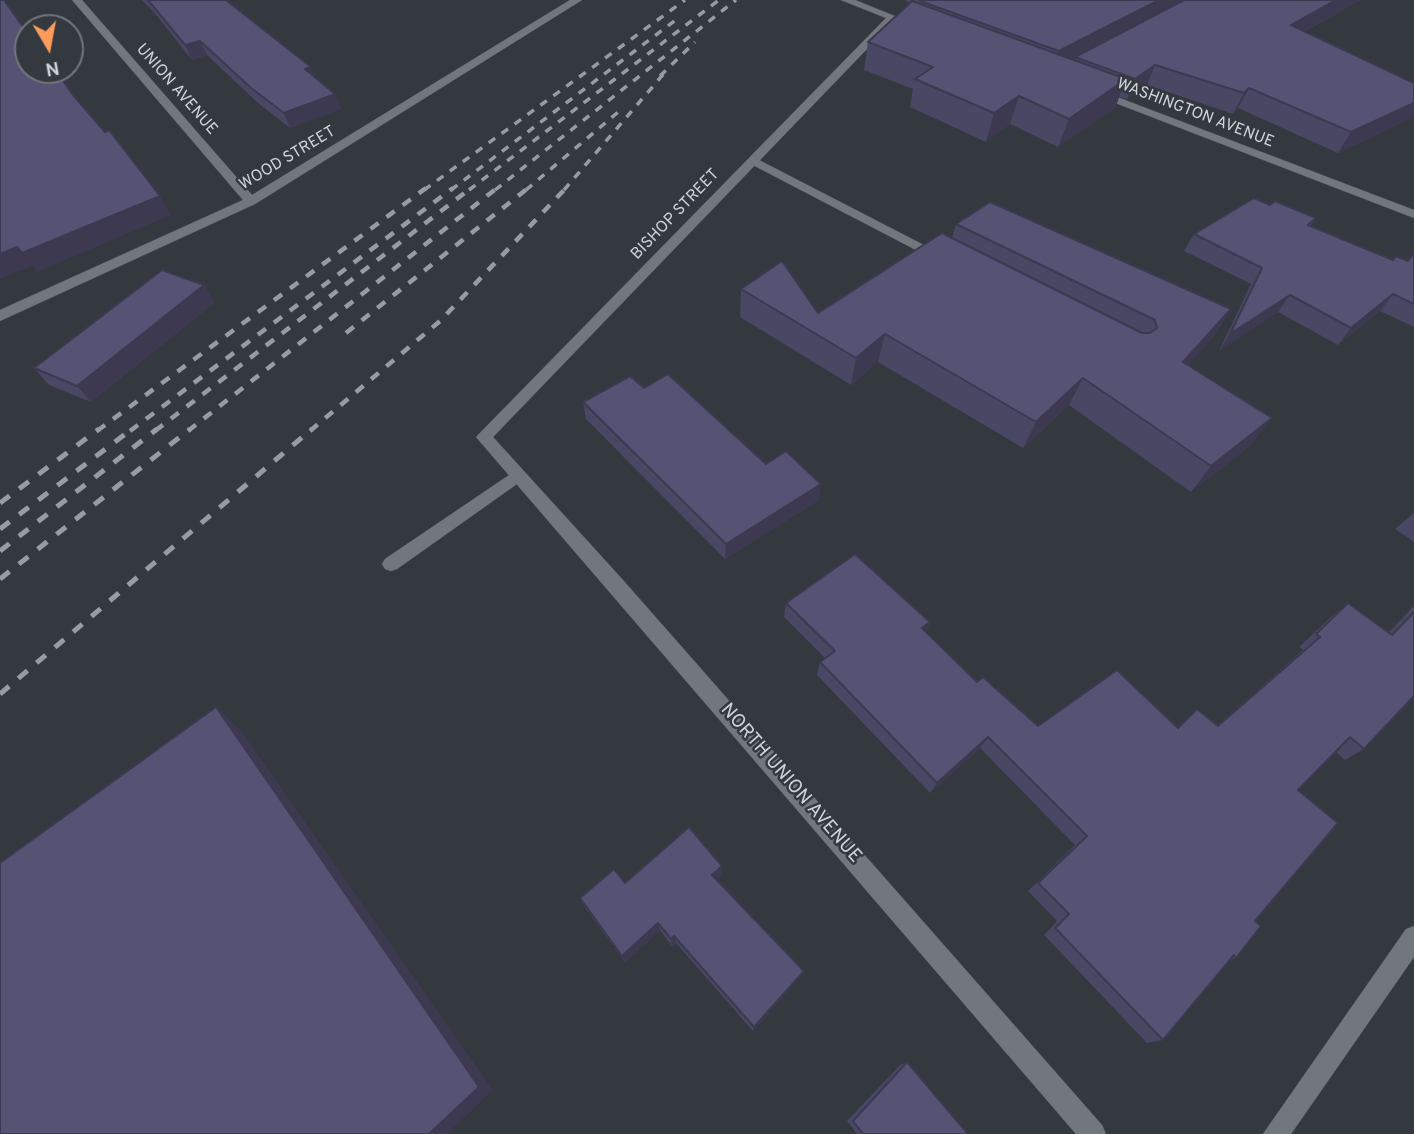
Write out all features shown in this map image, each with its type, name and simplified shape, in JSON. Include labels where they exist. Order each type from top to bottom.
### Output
[{"type":"street","name":"UNION AVENUE","points":[[77,0],[251,201]]},
{"type":"street","name":"WOOD STREET","points":[[0,316],[251,201],[578,0]]},
{"type":"street","points":[[846,0],[918,27]]},
{"type":"street","name":"BISHOP STREET","points":[[484,437],[892,18]]},
{"type":"street","name":"WASHINGTON AVENUE","points":[[1082,87],[1414,214]]},
{"type":"street","points":[[753,161],[961,267]]},
{"type":"street","name":"NORTH UNION AVENUE","points":[[484,437],[617,585],[1093,1134]]},
{"type":"street","points":[[391,564],[518,475]]},
{"type":"street","points":[[1276,1134],[1414,937]]},
{"type":"building","points":[[0,0],[4,0],[14,14],[14,84],[66,84],[105,132],[109,130],[160,196],[22,253],[17,247],[0,254]]},
{"type":"building","points":[[148,0],[226,0],[311,67],[305,69],[335,94],[284,113],[251,88],[200,41],[185,45]]},
{"type":"building","points":[[921,0],[1159,0],[1059,51]]},
{"type":"building","points":[[1184,0],[1336,0],[1291,25],[1414,83],[1414,103],[1351,132],[1249,88],[1244,93],[1155,65],[1135,79],[1075,57]]},
{"type":"building","points":[[912,1],[1126,79],[1069,119],[1019,96],[994,113],[915,79],[933,67],[868,42]]},
{"type":"building","points":[[1254,198],[1270,205],[1275,201],[1316,218],[1308,225],[1393,260],[1396,256],[1408,261],[1414,253],[1414,304],[1393,294],[1351,328],[1290,295],[1230,334],[1262,268],[1194,234]]},
{"type":"building","points":[[990,202],[1231,309],[1183,362],[1272,418],[1211,466],[1083,378],[1036,422],[885,334],[856,358],[741,289],[782,261],[818,313],[942,233],[1142,333],[1150,333],[1157,328],[1155,320],[956,224]]},
{"type":"building","points":[[162,270],[204,285],[77,386],[34,368]]},
{"type":"building","points":[[668,374],[766,464],[786,451],[821,484],[726,544],[583,402],[630,376],[644,388]]},
{"type":"building","points":[[855,554],[930,622],[922,628],[977,682],[983,677],[1038,726],[1117,670],[1178,728],[1197,709],[1218,726],[1320,637],[1316,634],[1348,603],[1392,635],[1414,612],[1414,696],[1364,749],[1350,737],[1298,790],[1338,823],[1255,921],[1261,926],[1236,958],[1234,955],[1163,1040],[1055,928],[1069,914],[1038,883],[1087,836],[988,737],[937,783],[820,662],[835,651],[786,603]]},
{"type":"building","points":[[216,707],[479,1087],[429,1134],[0,1134],[0,863]]},
{"type":"building","points":[[689,827],[722,866],[712,875],[804,971],[754,1027],[674,936],[671,939],[658,923],[622,956],[580,898],[614,869],[625,883]]},
{"type":"building","points":[[907,1062],[968,1134],[863,1134],[853,1121]]},
{"type":"railway","points":[[424,190],[685,0]]},
{"type":"railway","points":[[469,190],[719,0]]},
{"type":"railway","points":[[495,190],[736,0]]},
{"type":"railway","points":[[451,190],[677,19]]},
{"type":"railway","points":[[660,76],[695,42]]},
{"type":"railway","points":[[564,190],[667,70]]},
{"type":"railway","points":[[526,190],[623,108]]},
{"type":"railway","points":[[97,431],[426,188]]},
{"type":"railway","points":[[130,431],[453,188]]},
{"type":"railway","points":[[155,431],[471,188]]},
{"type":"railway","points":[[188,431],[497,188]]},
{"type":"railway","points":[[346,333],[528,188]]},
{"type":"railway","points":[[310,431],[440,321],[566,188]]},
{"type":"railway","points":[[0,503],[99,429]]},
{"type":"railway","points":[[0,529],[132,429]]},
{"type":"railway","points":[[0,551],[157,429]]},
{"type":"railway","points":[[0,579],[190,429]]},
{"type":"railway","points":[[0,694],[312,429]]}]
